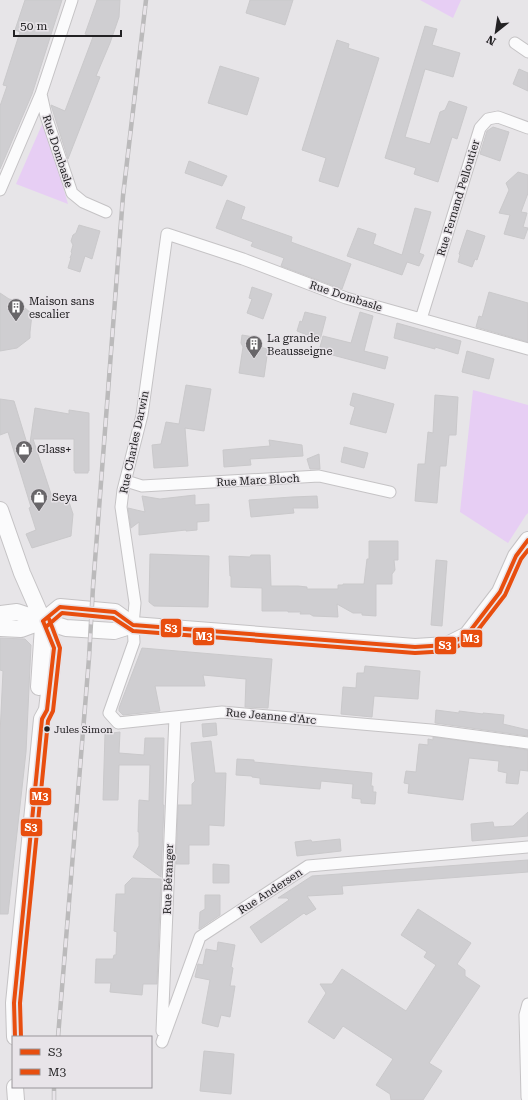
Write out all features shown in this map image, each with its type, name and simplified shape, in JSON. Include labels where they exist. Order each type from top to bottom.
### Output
[{"type":"street","points":[[0,190],[41,94],[72,0]]},
{"type":"street","points":[[515,43],[528,52]]},
{"type":"street","name":"Rue Dombasle","points":[[41,94],[46,116],[72,192],[82,202],[106,212]]},
{"type":"street","name":"Rue Fernand Pelloutier","points":[[421,319],[480,128],[488,119],[498,117],[528,128]]},
{"type":"street","name":"Rue Dombasle","points":[[168,234],[243,259],[346,298],[528,349]]},
{"type":"street","name":"Rue Charles Darwin","points":[[133,625],[135,603],[121,507],[142,415],[168,234]]},
{"type":"street","name":"Rue Marc Bloch","points":[[126,481],[142,486],[318,476],[390,492]]},
{"type":"street","points":[[0,510],[22,573],[54,648],[47,710],[42,719],[14,1003],[15,1036]]},
{"type":"street","points":[[0,628],[21,629],[43,621],[60,607],[115,612],[133,625],[415,647],[447,645],[467,635],[472,629],[500,592],[516,556],[528,540]]},
{"type":"street","points":[[0,614],[17,612],[43,621]]},
{"type":"street","name":"Rue Jeanne d'Arc","points":[[133,625],[134,642],[109,713],[118,723],[222,712],[431,730],[528,743]]},
{"type":"street","name":"Rue Béranger","points":[[162,1042],[175,717]]},
{"type":"street","name":"Rue Andersen","points":[[162,1042],[200,937],[308,866],[528,847]]},
{"type":"street","points":[[528,1004],[524,1015],[528,1100]]},
{"type":"street","points":[[15,1088],[16,1100]]},
{"type":"shaded area","points":[[420,0],[461,0],[453,18]]},
{"type":"shaded area","points":[[44,120],[68,204],[16,184]]},
{"type":"shaded area","points":[[473,390],[528,405],[528,513],[508,543],[460,512]]},
{"type":"building","points":[[25,0],[62,0],[32,94],[0,169],[0,106],[7,86],[3,85],[20,32],[15,30]]},
{"type":"building","points":[[97,0],[120,0],[119,17],[96,76],[100,77],[68,159],[51,105],[65,111],[93,37],[85,34]]},
{"type":"building","points":[[250,0],[293,0],[285,25],[246,13]]},
{"type":"building","points":[[425,26],[437,29],[432,45],[460,53],[453,77],[425,69],[405,137],[430,144],[440,112],[445,110],[449,101],[467,107],[457,139],[452,137],[438,182],[414,174],[416,168],[385,158]]},
{"type":"building","points":[[337,40],[349,44],[348,48],[379,58],[338,187],[319,181],[326,158],[302,150]]},
{"type":"building","points":[[220,66],[259,78],[247,115],[208,103]]},
{"type":"building","points":[[519,69],[528,73],[528,91],[513,84]]},
{"type":"building","points":[[493,127],[509,132],[500,161],[480,154],[487,131]]},
{"type":"building","points":[[189,161],[227,176],[222,186],[185,173]]},
{"type":"building","points":[[518,172],[528,175],[528,193],[521,212],[527,213],[523,227],[528,228],[524,239],[504,234],[510,215],[499,213],[509,190],[506,183]]},
{"type":"building","points":[[227,200],[245,207],[241,219],[292,237],[291,242],[351,264],[342,289],[281,266],[284,258],[251,246],[253,242],[216,228]]},
{"type":"building","points":[[415,208],[431,212],[419,253],[424,255],[419,266],[407,262],[402,275],[347,256],[358,228],[376,234],[373,244],[402,255]]},
{"type":"building","points":[[79,225],[100,231],[92,259],[85,256],[80,272],[68,268],[73,245],[71,241]]},
{"type":"building","points":[[467,230],[485,236],[477,260],[475,259],[472,267],[458,262],[459,254]]},
{"type":"building","points":[[252,287],[272,294],[263,319],[247,313],[252,299],[249,298]]},
{"type":"building","points":[[489,292],[528,303],[528,342],[476,327],[479,316],[482,317]]},
{"type":"building","name":"Maison sans escalier","points":[[0,293],[9,299],[17,301],[32,314],[30,338],[17,348],[0,351]]},
{"type":"building","points":[[305,312],[326,317],[320,340],[297,331]]},
{"type":"building","points":[[360,312],[373,316],[364,351],[388,357],[385,369],[325,353],[327,349],[320,347],[323,336],[351,343]]},
{"type":"building","points":[[397,323],[461,341],[458,354],[435,347],[435,349],[394,338]]},
{"type":"building","name":"La grande Beausseigne","points":[[242,335],[260,338],[259,347],[268,349],[264,377],[239,373],[243,347],[241,343]]},
{"type":"building","points":[[467,351],[494,359],[489,379],[462,372]]},
{"type":"building","points":[[186,385],[211,389],[204,431],[185,428],[188,466],[154,468],[152,445],[161,444],[166,422],[179,424]]},
{"type":"building","points":[[353,393],[394,404],[386,433],[350,424],[355,407],[350,405]]},
{"type":"building","points":[[435,395],[458,397],[456,435],[449,435],[446,466],[440,466],[437,503],[415,501],[418,464],[425,464],[428,432],[433,433]]},
{"type":"building","points":[[0,399],[14,401],[29,450],[35,408],[69,414],[69,410],[89,413],[88,473],[75,473],[74,471],[74,439],[33,439],[53,500],[67,496],[73,514],[71,536],[32,548],[26,534],[36,530],[29,508],[31,507],[8,432],[0,435]]},
{"type":"building","points":[[269,440],[302,445],[303,456],[250,459],[251,465],[224,467],[223,450],[270,446]]},
{"type":"building","points":[[344,447],[368,453],[364,468],[341,462]]},
{"type":"building","points":[[319,454],[320,469],[310,469],[307,459]]},
{"type":"building","points":[[195,495],[195,505],[209,504],[209,521],[197,522],[197,530],[139,535],[139,522],[131,528],[128,508],[145,512],[142,496],[160,499]]},
{"type":"building","points":[[317,496],[318,508],[293,508],[294,513],[251,517],[249,500]]},
{"type":"building","points":[[369,541],[398,541],[398,560],[394,560],[395,570],[392,574],[392,584],[376,584],[376,616],[353,613],[337,604],[338,617],[313,616],[310,614],[300,614],[301,612],[262,611],[262,588],[231,587],[229,556],[250,557],[251,555],[270,555],[271,586],[298,586],[307,587],[307,589],[338,589],[338,585],[343,584],[364,584],[367,559],[369,559]]},
{"type":"building","points":[[150,554],[209,556],[208,607],[154,606],[149,602]]},
{"type":"building","points":[[436,560],[447,561],[442,626],[431,625]]},
{"type":"building","points":[[0,638],[25,639],[31,645],[26,752],[8,914],[0,914],[0,734],[3,671],[0,670]]},
{"type":"building","points":[[142,648],[272,659],[268,708],[245,707],[246,679],[203,675],[205,686],[155,686],[160,711],[123,715],[119,711],[119,708]]},
{"type":"building","points":[[365,666],[420,671],[418,699],[374,696],[372,717],[341,714],[343,687],[356,688],[357,673],[364,673]]},
{"type":"building","points":[[436,710],[459,713],[459,711],[504,715],[503,724],[528,730],[528,736],[435,723]]},
{"type":"building","points":[[216,723],[217,735],[203,737],[202,724]]},
{"type":"building","points":[[120,732],[119,753],[144,755],[145,738],[164,738],[164,805],[161,877],[133,857],[139,846],[139,800],[149,801],[150,765],[119,765],[118,800],[103,800],[105,734]]},
{"type":"building","points":[[433,737],[528,750],[528,771],[520,770],[518,784],[506,783],[507,773],[498,771],[499,761],[469,758],[463,800],[408,793],[409,784],[404,783],[406,771],[416,772],[419,744],[428,745],[428,739],[433,740]]},
{"type":"building","points":[[211,741],[215,773],[226,773],[224,826],[209,825],[209,845],[189,845],[189,864],[176,864],[178,805],[192,805],[192,784],[195,781],[191,743]]},
{"type":"building","points":[[237,759],[254,760],[254,762],[372,773],[371,786],[373,786],[373,792],[376,792],[375,804],[361,803],[361,799],[352,798],[353,784],[321,781],[320,789],[260,784],[260,778],[236,775]]},
{"type":"building","points":[[528,812],[528,836],[472,841],[471,824],[493,822],[494,827],[513,826]]},
{"type":"building","points":[[340,839],[341,851],[297,856],[295,842]]},
{"type":"building","points":[[528,860],[528,872],[342,886],[343,894],[307,896],[316,909],[306,915],[304,913],[261,943],[250,927],[289,900],[287,898],[278,898],[312,876]]},
{"type":"building","points":[[213,864],[229,865],[229,883],[213,883]]},
{"type":"building","points":[[132,878],[161,879],[157,984],[143,984],[142,995],[110,992],[111,983],[95,983],[96,959],[113,959],[114,955],[116,955],[117,932],[114,931],[116,894],[125,894],[125,885]]},
{"type":"building","points":[[205,895],[220,895],[220,915],[199,929],[200,912],[205,909]]},
{"type":"building","points":[[418,909],[471,943],[457,964],[465,970],[465,976],[480,986],[429,1063],[442,1071],[423,1100],[391,1100],[390,1094],[376,1085],[393,1059],[343,1026],[334,1039],[308,1022],[326,993],[320,984],[332,984],[342,969],[406,1011],[436,965],[424,957],[427,952],[401,935]]},
{"type":"building","points":[[218,942],[235,945],[231,967],[233,968],[230,986],[235,986],[230,1017],[221,1015],[218,1027],[202,1023],[210,980],[195,977],[198,964],[203,965],[206,949],[217,951]]},
{"type":"building","points":[[204,1051],[234,1054],[231,1094],[200,1091]]},
{"type":"railway","points":[[58,1036],[89,658],[93,587],[123,196],[146,0]]},
{"type":"railway","points":[[54,1088],[54,1100]]},
{"type":"transit line","name":"S3","points":[[43,621],[60,607],[115,612],[133,625],[415,647],[447,645],[467,635],[500,592],[516,556],[528,540]]},
{"type":"transit line","name":"M3","points":[[47,626],[62,613],[113,618],[133,631],[415,653],[449,651],[471,639],[505,595],[521,559],[528,550]]},
{"type":"transit line","name":"M3","points":[[21,1036],[20,1003],[48,721],[53,711],[60,648],[49,619]]},
{"type":"transit line","name":"S3","points":[[15,1036],[14,1003],[42,719],[47,710],[54,648],[43,621]]},
{"type":"place","name":"Maison sans escalier","points":[[16,322]]},
{"type":"place","name":"La grande Beausseigne","points":[[254,359]]},
{"type":"place","name":"Glass+","points":[[24,464]]},
{"type":"place","name":"Seya","points":[[39,512]]},
{"type":"place","name":"Jules Simon","points":[[47,729]]}]
